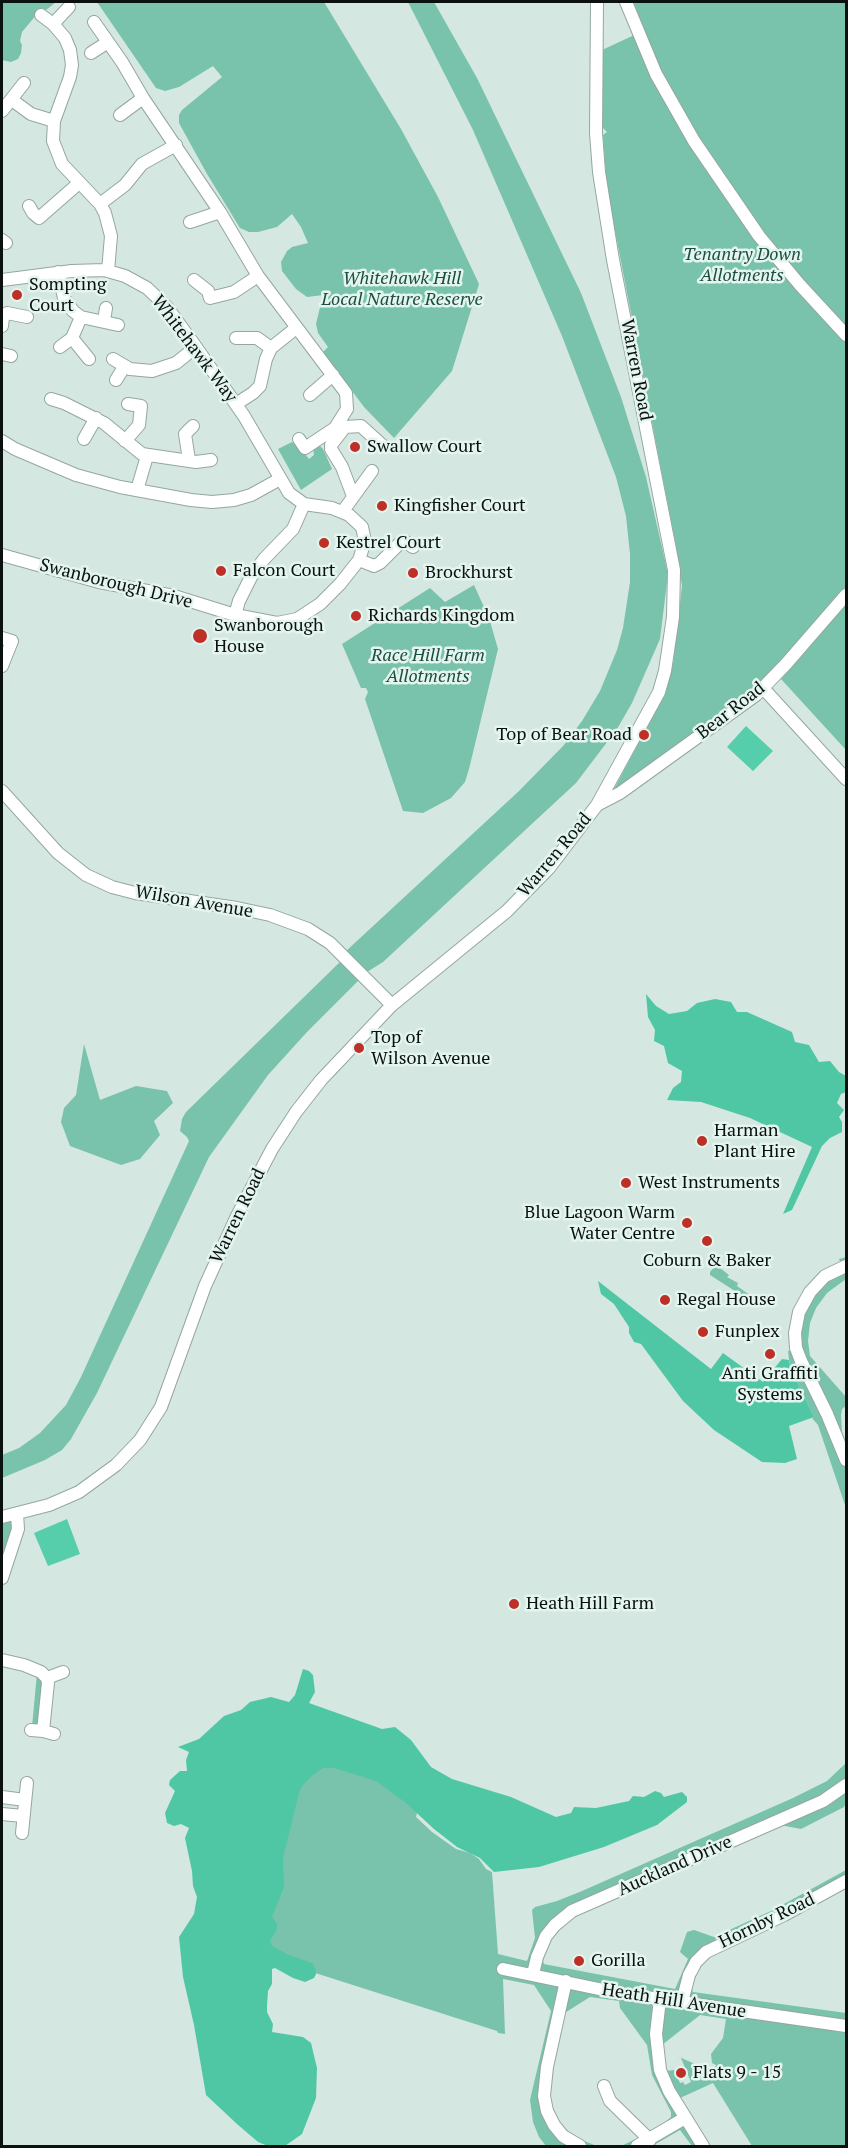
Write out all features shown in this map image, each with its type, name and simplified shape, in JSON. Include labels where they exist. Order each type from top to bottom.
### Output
[{"type":"street","name":"Warren Road","points":[[2,1517],[65,1499],[92,1484],[125,1457],[146,1432],[172,1382],[188,1328],[237,1216],[272,1149],[296,1113],[321,1080],[392,1005],[507,911],[555,861],[597,805],[659,692],[667,660],[673,617],[674,570],[598,172],[597,2]]},
{"type":"street","points":[[626,2],[656,74],[694,141],[759,236],[800,285],[846,334]]},
{"type":"street","points":[[53,24],[69,7]]},
{"type":"street","points":[[41,15],[53,24],[67,41],[72,65],[54,121],[52,141],[57,156],[66,169],[100,204],[111,236],[108,271]]},
{"type":"street","points":[[94,22],[220,212],[258,276],[346,393],[347,409],[334,428],[305,448]]},
{"type":"street","points":[[91,53],[108,42]]},
{"type":"street","points":[[2,111],[24,83]]},
{"type":"street","points":[[120,115],[143,98]]},
{"type":"street","points":[[12,100],[31,114],[54,121]]},
{"type":"street","points":[[100,204],[125,185],[142,164],[176,145]]},
{"type":"street","points":[[29,206],[33,213],[43,221],[79,183]]},
{"type":"street","points":[[190,222],[220,212]]},
{"type":"street","name":"Whitehawk Way","points":[[2,280],[58,272],[108,271],[125,276],[151,291],[171,312],[236,405],[290,494],[304,504]]},
{"type":"street","points":[[58,272],[67,303],[73,311],[81,317],[118,325]]},
{"type":"street","points":[[194,280],[208,291],[210,304],[258,276]]},
{"type":"street","points":[[104,321],[106,308]]},
{"type":"street","points":[[2,326],[3,318],[7,314],[27,317]]},
{"type":"street","points":[[60,347],[72,338],[81,317]]},
{"type":"street","points":[[236,405],[260,386],[271,348],[296,328]]},
{"type":"street","points":[[72,338],[88,358]]},
{"type":"street","points":[[236,338],[257,338],[271,348]]},
{"type":"street","points":[[113,359],[124,367],[145,371],[159,370],[176,363],[196,347]]},
{"type":"street","points":[[116,380],[124,367]]},
{"type":"street","points":[[310,395],[333,375]]},
{"type":"street","points":[[51,399],[96,418],[137,451],[147,456],[206,462],[211,460]]},
{"type":"street","points":[[125,441],[139,425],[141,406],[128,404]]},
{"type":"street","points":[[84,440],[96,418]]},
{"type":"street","points":[[353,496],[342,467],[331,450],[331,445],[345,427],[362,426],[383,446]]},
{"type":"street","points":[[184,430],[189,460]]},
{"type":"street","points":[[2,441],[76,475],[191,500],[226,501],[251,495],[280,479]]},
{"type":"street","points":[[137,490],[147,456]]},
{"type":"street","points":[[235,615],[251,577],[264,559],[293,530],[304,504],[343,511],[372,471]]},
{"type":"street","name":"Swanborough Drive","points":[[2,555],[99,582],[174,596],[235,615],[272,623],[297,619],[320,604],[340,584],[358,560],[364,549],[364,533],[355,520],[343,511]]},
{"type":"street","points":[[358,560],[374,566],[381,563],[400,543],[406,542],[413,547]]},
{"type":"street","name":"Bear Road","points":[[597,805],[620,793],[735,711],[763,688],[846,595]]},
{"type":"street","points":[[2,666],[12,641]]},
{"type":"street","points":[[763,688],[846,779]]},
{"type":"street","name":"Wilson Avenue","points":[[2,792],[58,853],[86,875],[127,891],[237,908],[284,920],[308,929],[330,943],[392,1005]]},
{"type":"street","points":[[846,1266],[825,1276],[810,1292],[799,1312],[795,1333],[797,1351],[801,1361],[833,1427],[846,1460]]},
{"type":"street","points":[[2,1578],[18,1529],[17,1514]]},
{"type":"street","points":[[2,1660],[39,1671],[46,1678],[48,1683],[43,1731]]},
{"type":"street","points":[[46,1678],[63,1672]]},
{"type":"street","points":[[22,1833],[27,1783]]},
{"type":"street","name":"Auckland Drive","points":[[533,1974],[546,1936],[572,1911],[823,1801],[846,1785]]},
{"type":"street","points":[[2,1797],[25,1800]]},
{"type":"street","points":[[2,1814],[23,1816]]},
{"type":"street","name":"Hornby Road","points":[[682,2002],[689,1975],[696,1962],[706,1952],[796,1909],[846,1881]]},
{"type":"street","name":"Heath Hill Avenue","points":[[503,1969],[618,1993],[846,2026]]},
{"type":"street","points":[[566,1981],[547,2067],[544,2096],[547,2111],[554,2125],[563,2136],[580,2146]]},
{"type":"street","points":[[660,1999],[656,2034],[658,2064],[666,2085],[703,2146]]},
{"type":"street","points":[[604,2085],[610,2101],[650,2140]]},
{"type":"street","points":[[637,2146],[685,2118]]},
{"type":"green space","points":[[2,2],[56,2],[46,10],[42,8],[22,32],[21,53],[18,59],[11,62],[2,60]]},
{"type":"green space","name":"Whitehawk Hill Local Nature Reserve","points":[[97,2],[324,2],[401,129],[438,197],[479,284],[452,371],[394,438],[364,407],[323,352],[328,347],[318,333],[316,324],[323,295],[307,297],[296,289],[282,271],[281,262],[287,251],[292,247],[308,243],[301,227],[292,214],[277,227],[258,232],[249,232],[240,228],[179,123],[182,110],[222,77],[213,66],[179,87],[165,91],[156,88]]},
{"type":"green space","points":[[408,2],[434,2],[477,78],[581,293],[621,397],[646,477],[668,574],[660,639],[632,703],[617,729],[576,783],[383,962],[367,972],[268,1075],[209,1157],[97,1393],[71,1439],[62,1450],[45,1460],[2,1478],[2,1455],[19,1448],[40,1433],[66,1405],[81,1377],[189,1141],[180,1131],[186,1112],[342,960],[345,952],[519,791],[564,745],[600,691],[617,650],[630,582],[630,554],[626,516],[616,477],[562,336],[473,130]]},
{"type":"green space","name":"Tenantry Down Allotments","points":[[632,2],[846,2],[846,587],[772,673],[752,692],[619,788],[614,789],[658,707],[667,685],[673,664],[682,586],[607,189],[603,135],[607,132],[603,128],[602,50],[643,31]]},
{"type":"green space","points":[[292,442],[296,443],[309,459],[314,455],[313,447],[317,443],[323,449],[332,469],[301,490],[278,449]]},
{"type":"green space","name":"Race Hill Farm Allotments","points":[[474,585],[489,618],[498,649],[465,782],[451,798],[423,813],[403,811],[365,699],[368,692],[366,688],[361,688],[342,644],[430,588],[445,602]]},
{"type":"green space","points":[[846,603],[846,750],[781,679]]},
{"type":"green space","points":[[84,1044],[100,1100],[136,1086],[167,1091],[173,1103],[154,1121],[160,1135],[140,1159],[121,1165],[70,1146],[61,1122],[64,1108],[76,1095]]},
{"type":"green space","points":[[846,1257],[846,1279],[827,1293],[816,1308],[810,1323],[808,1341],[810,1356],[846,1397],[846,1406],[842,1409],[841,1415],[842,1433],[846,1444],[846,1508],[818,1425],[812,1418],[814,1417],[790,1367],[788,1351],[800,1349],[800,1325],[809,1301],[827,1282],[844,1272],[839,1259]]},
{"type":"green space","points":[[716,1265],[729,1275],[727,1277],[738,1283],[737,1286],[754,1298],[752,1302],[710,1275]]},
{"type":"green space","points":[[2,1522],[17,1522],[2,1575]]},
{"type":"green space","points":[[37,1673],[43,1678],[38,1726],[32,1727]]},
{"type":"green space","points":[[302,1746],[422,1792],[416,1817],[456,1849],[470,1853],[479,1859],[486,1869],[492,1872],[498,1954],[527,1961],[535,1938],[532,1910],[535,1907],[582,1891],[793,1798],[827,1781],[846,1763],[846,1803],[844,1807],[801,1829],[780,1825],[574,1917],[555,1934],[543,1961],[544,1964],[675,1989],[688,1959],[680,1952],[687,1932],[694,1930],[714,1937],[773,1910],[846,1870],[846,1888],[794,1916],[711,1955],[702,1963],[691,1987],[693,1992],[846,2013],[846,2146],[752,2146],[713,2083],[680,2098],[710,2146],[692,2146],[680,2130],[652,2146],[621,2146],[657,2129],[671,2117],[671,2112],[652,2075],[647,2045],[620,2008],[619,2001],[590,1997],[563,2014],[551,2068],[549,2098],[559,2123],[576,2138],[597,2146],[546,2146],[539,2137],[533,2122],[530,2100],[551,2011],[534,1985],[503,1979],[505,2034],[262,1956]],"holes":[[[700,2015],[726,2019],[723,2038],[711,2054],[712,2063],[716,2065],[713,2072],[677,2056],[681,2058],[691,2082],[685,2085],[683,2082],[680,2083],[674,2070],[666,2071],[662,2045]]]},
{"type":"shaded area","points":[[746,726],[773,751],[753,771],[727,747]]},
{"type":"shaded area","points":[[646,994],[656,1006],[669,1014],[687,1011],[697,1003],[715,999],[731,1002],[737,1012],[747,1012],[792,1032],[795,1042],[809,1045],[819,1062],[830,1061],[839,1072],[846,1076],[846,1092],[841,1094],[837,1103],[844,1110],[839,1117],[842,1122],[842,1132],[830,1138],[822,1146],[792,1210],[783,1214],[812,1147],[750,1118],[701,1102],[667,1100],[673,1088],[681,1082],[682,1071],[668,1063],[664,1046],[654,1041],[655,1030],[648,1017]]},
{"type":"shaded area","points":[[598,1281],[711,1369],[723,1353],[763,1382],[782,1359],[789,1360],[790,1367],[814,1417],[789,1426],[797,1459],[785,1463],[762,1462],[714,1430],[683,1401],[641,1344],[634,1342],[629,1333],[629,1327],[614,1304],[601,1294]]},
{"type":"shaded area","points":[[67,1519],[80,1554],[48,1566],[34,1533]]},
{"type":"shaded area","points":[[303,1669],[313,1675],[315,1692],[309,1703],[382,1729],[395,1727],[411,1740],[431,1767],[452,1779],[511,1797],[556,1817],[571,1813],[574,1807],[596,1808],[629,1801],[633,1796],[644,1797],[655,1791],[664,1797],[682,1792],[687,1797],[687,1802],[657,1825],[604,1847],[539,1867],[494,1872],[480,1858],[457,1847],[406,1803],[376,1781],[334,1768],[323,1768],[314,1774],[302,1786],[299,1793],[283,1858],[284,1887],[272,1917],[277,1924],[277,1929],[270,1941],[272,1946],[289,1955],[312,1963],[316,1974],[314,1978],[305,1982],[275,1968],[272,1969],[267,2012],[273,2024],[272,2032],[303,2037],[311,2043],[317,2068],[316,2098],[302,2134],[285,2146],[268,2146],[258,2142],[206,2095],[183,1977],[179,1937],[194,1914],[197,1897],[185,1838],[189,1828],[181,1824],[174,1826],[167,1823],[165,1813],[175,1791],[169,1785],[170,1780],[180,1771],[187,1771],[186,1760],[189,1752],[178,1747],[199,1739],[224,1716],[241,1710],[250,1702],[271,1697],[289,1702],[295,1695]]},
{"type":"place","name":"Sompting Court","points":[[17,295]]},
{"type":"place","name":"Swallow Court","points":[[355,447]]},
{"type":"place","name":"Kingfisher Court","points":[[382,506]]},
{"type":"place","name":"Kestrel Court","points":[[324,543]]},
{"type":"place","name":"Falcon Court","points":[[221,571]]},
{"type":"place","name":"Brockhurst","points":[[413,573]]},
{"type":"place","name":"Richards Kingdom","points":[[356,616]]},
{"type":"place","name":"Swanborough House","points":[[200,636]]},
{"type":"place","name":"Top of Bear Road","points":[[644,735]]},
{"type":"place","name":"Top of Wilson Avenue","points":[[359,1048]]},
{"type":"place","name":"Harman Plant Hire","points":[[702,1141]]},
{"type":"place","name":"West Instruments","points":[[626,1183]]},
{"type":"place","name":"Blue Lagoon Warm Water Centre","points":[[687,1223]]},
{"type":"place","name":"Coburn & Baker","points":[[707,1241]]},
{"type":"place","name":"Regal House","points":[[665,1300]]},
{"type":"place","name":"Funplex","points":[[703,1332]]},
{"type":"place","name":"Anti Graffiti Systems","points":[[770,1354]]},
{"type":"place","name":"Heath Hill Farm","points":[[514,1604]]},
{"type":"place","name":"Gorilla","points":[[579,1961]]},
{"type":"place","name":"Flats 9 - 15","points":[[681,2073]]}]
